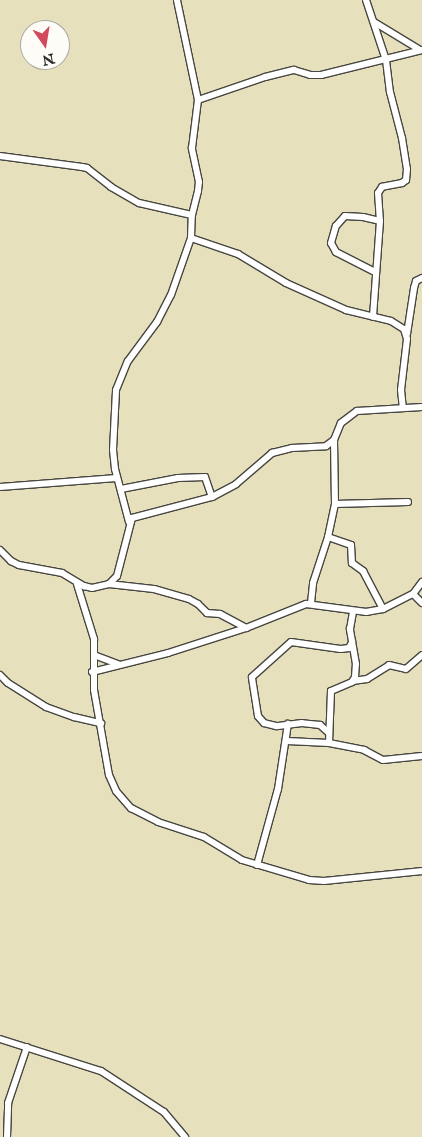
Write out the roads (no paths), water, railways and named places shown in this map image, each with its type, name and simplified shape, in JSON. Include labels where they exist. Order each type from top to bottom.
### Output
[{"type":"street","points":[[109,584],[117,576],[129,522],[117,478],[113,450],[115,400],[120,379],[132,355],[165,309],[191,238],[192,215],[199,182],[192,148],[198,100],[177,0]]},
{"type":"street","points":[[366,0],[386,60],[390,92],[402,138],[407,169],[406,180],[402,183],[379,188],[380,221],[373,317]]},
{"type":"street","points":[[374,22],[421,50]]},
{"type":"street","points":[[198,100],[252,81],[294,70],[310,76],[321,75],[386,60],[398,54],[421,50]]},
{"type":"street","points":[[0,156],[88,168],[111,188],[139,204],[192,215]]},
{"type":"street","points":[[375,272],[336,252],[331,243],[336,226],[345,216],[380,221]]},
{"type":"street","points":[[191,238],[238,254],[286,283],[332,304],[391,321],[404,329],[407,334]]},
{"type":"street","points":[[403,408],[401,390],[407,334],[414,288],[416,281],[422,278]]},
{"type":"street","points":[[311,603],[313,583],[328,537],[335,504],[334,440],[341,423],[357,411],[422,407]]},
{"type":"street","points":[[129,522],[137,516],[212,497],[236,484],[272,453],[292,448],[326,446],[334,440]]},
{"type":"street","points":[[121,489],[178,478],[205,476],[212,497]]},
{"type":"street","points":[[0,487],[117,478]]},
{"type":"street","points":[[335,504],[408,502]]},
{"type":"street","points":[[328,537],[351,545],[352,563],[363,571],[383,609]]},
{"type":"street","points":[[0,550],[11,561],[19,565],[62,573],[77,584],[92,588],[109,584],[154,589],[189,599],[198,604],[206,613],[220,614],[246,628]]},
{"type":"street","points":[[92,672],[168,653],[246,628],[296,607],[311,603],[353,612],[374,612],[413,594],[422,582]]},
{"type":"street","points":[[77,584],[93,632],[94,655],[92,672],[96,709],[101,723],[108,775],[119,795],[130,808],[158,822],[204,837],[225,851],[257,865],[304,879],[324,881],[422,871]]},
{"type":"street","points":[[413,594],[422,602]]},
{"type":"street","points":[[353,612],[350,629],[356,664],[353,681]]},
{"type":"street","points":[[329,733],[320,725],[288,724],[276,726],[262,721],[258,716],[251,681],[253,675],[290,642],[341,649],[349,648],[352,642]]},
{"type":"street","points":[[94,655],[119,664]]},
{"type":"street","points":[[329,743],[331,691],[353,681],[367,678],[389,665],[406,669],[422,655]]},
{"type":"street","points":[[0,675],[8,683],[46,707],[74,717],[101,723]]},
{"type":"street","points":[[257,865],[278,789],[287,741],[288,724]]},
{"type":"street","points":[[287,741],[329,743],[364,750],[383,760],[422,756]]},
{"type":"street","points":[[0,1039],[102,1071],[164,1112],[185,1137]]},
{"type":"street","points":[[7,1137],[8,1103],[27,1047]]}]
